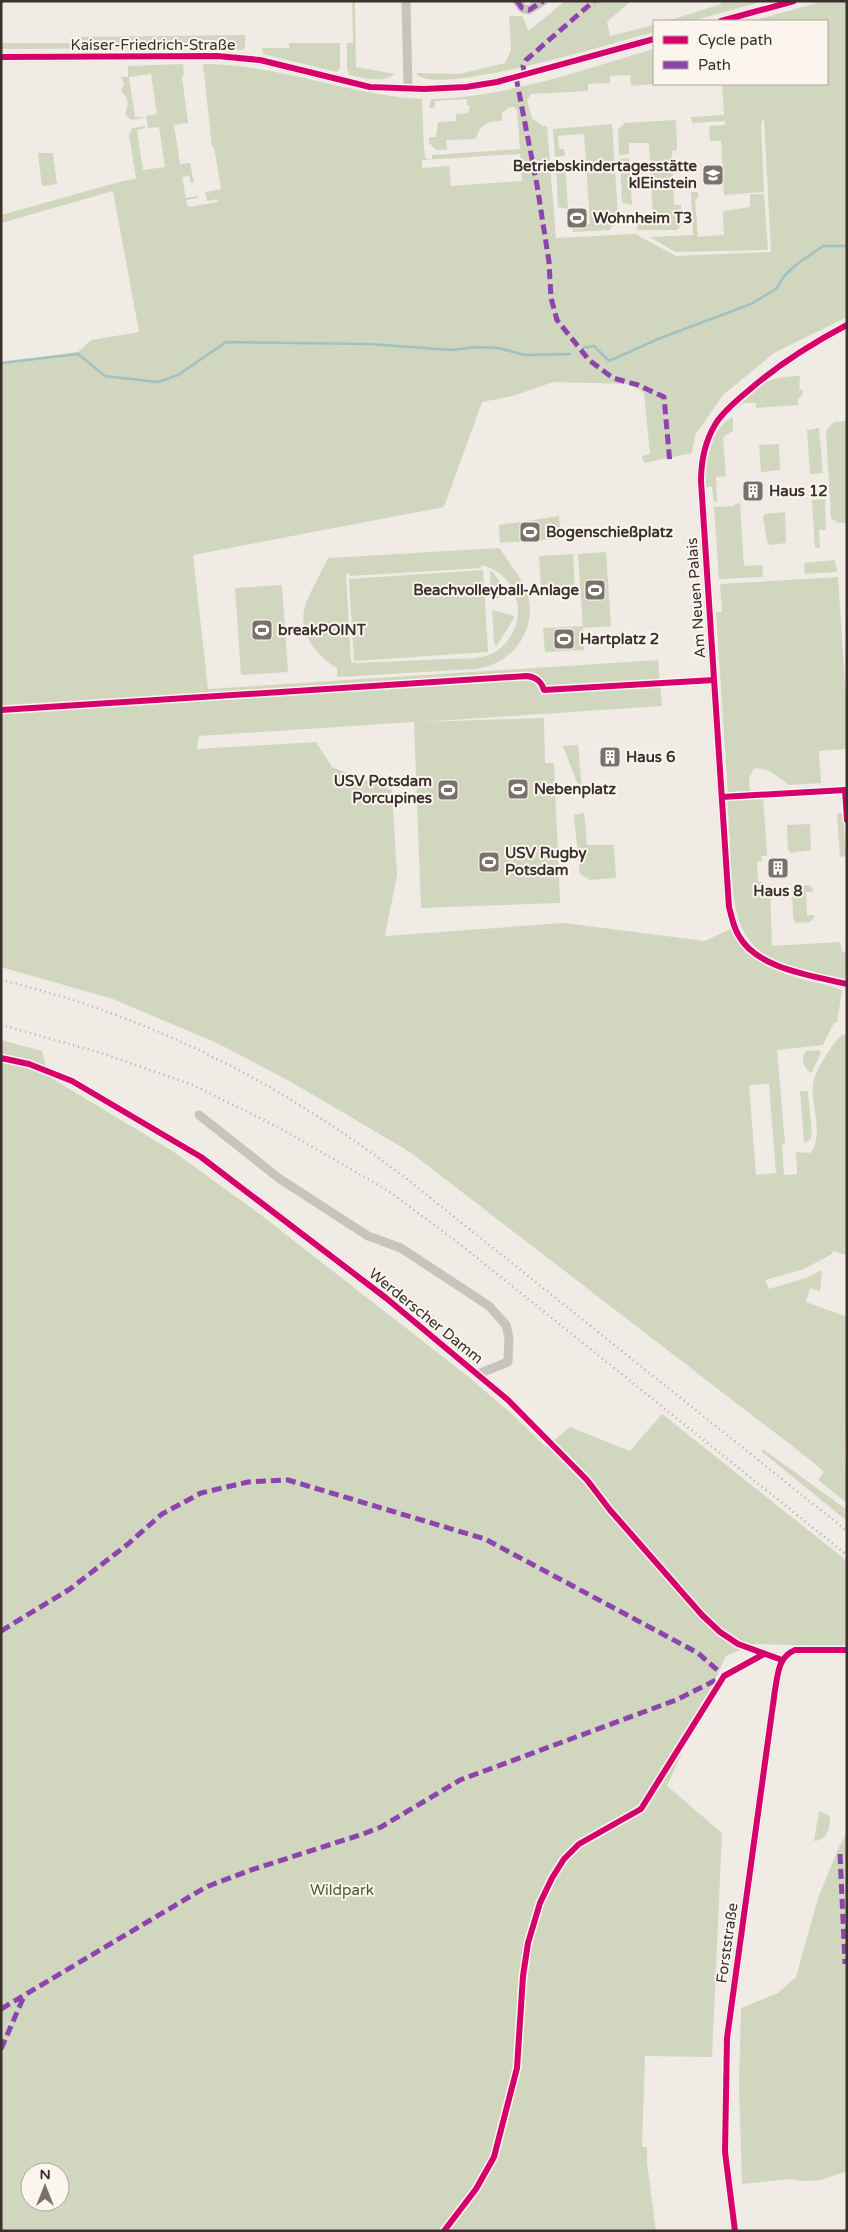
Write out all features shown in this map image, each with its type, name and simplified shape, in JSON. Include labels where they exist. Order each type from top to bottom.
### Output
[{"type":"street","points":[[406,1],[408,89]]},
{"type":"street","points":[[517,1],[522,8],[530,10],[543,1]]},
{"type":"street","points":[[724,20],[794,1]]},
{"type":"street","name":"Kaiser-Friedrich-Straße","points":[[1,58],[216,56],[254,58],[370,87],[408,89],[466,87],[497,82],[653,40]]},
{"type":"street","name":"Am Neuen Palais","points":[[847,325],[787,359],[738,399],[716,423],[704,448],[701,481],[729,897],[733,925],[740,938],[749,948],[776,965],[847,984]]},
{"type":"street","name":"Werderscher Damm","points":[[1,1058],[29,1064],[72,1081],[201,1157],[386,1298],[508,1400],[587,1480],[610,1510],[702,1615],[720,1632],[738,1644],[782,1660]]},
{"type":"street","name":"Werderscher Damm","points":[[199,1115],[280,1179],[368,1236],[401,1248],[489,1306],[506,1325],[510,1338],[508,1362],[478,1374]]},
{"type":"street","points":[[782,1660],[787,1653],[795,1650],[847,1650]]},
{"type":"street","name":"Forststraße","points":[[735,2231],[725,2152],[727,2038],[775,1690],[782,1660]]},
{"type":"green space","points":[[352,1],[355,1],[356,67],[395,74],[390,77],[379,80],[349,75],[347,68],[347,43],[353,43]]},
{"type":"green space","points":[[565,1],[631,1],[607,22],[610,36],[653,25],[653,32],[529,66],[455,79],[429,79],[416,73],[459,74],[505,63],[511,50],[509,16],[522,16],[529,31]]},
{"type":"green space","points":[[721,1],[764,1],[696,20],[670,20],[721,4]]},
{"type":"green space","points":[[824,1],[847,1],[847,317],[774,353],[723,395],[695,435],[692,453],[644,463],[642,456],[650,454],[644,393],[631,384],[553,382],[513,396],[482,402],[444,507],[193,555],[208,689],[658,660],[662,706],[421,722],[544,718],[545,763],[554,763],[560,903],[421,908],[414,722],[199,736],[197,749],[316,742],[332,767],[392,790],[397,875],[385,936],[564,923],[705,941],[730,929],[746,951],[765,965],[812,982],[832,986],[842,991],[837,1022],[834,1023],[823,1045],[777,1050],[785,1144],[782,1144],[784,1175],[797,1174],[796,1152],[810,1153],[816,1138],[814,1078],[834,1043],[843,1034],[847,1036],[847,1255],[833,1251],[832,1254],[804,1269],[765,1280],[769,1289],[806,1278],[822,1270],[820,1291],[810,1288],[806,1302],[847,1317],[845,1459],[847,1503],[818,1480],[824,1472],[809,1459],[410,1152],[293,1083],[219,1044],[113,999],[1,967],[1,362],[78,352],[91,340],[139,332],[113,191],[1,223],[1,215],[136,179],[129,135],[132,128],[145,126],[145,128],[137,130],[143,170],[165,167],[159,127],[148,128],[146,116],[157,114],[151,74],[129,77],[135,117],[143,118],[131,120],[125,114],[128,102],[126,96],[121,91],[124,85],[121,77],[128,77],[128,66],[183,64],[184,74],[182,77],[188,123],[174,125],[180,164],[190,163],[194,182],[191,183],[189,176],[182,177],[186,198],[198,196],[198,198],[186,200],[188,207],[218,202],[217,199],[207,201],[205,192],[221,189],[214,147],[212,147],[203,64],[231,65],[258,69],[367,92],[422,99],[424,150],[426,159],[432,159],[432,155],[520,149],[517,110],[515,107],[509,107],[502,113],[502,121],[492,121],[485,124],[479,130],[476,139],[446,140],[447,150],[436,150],[429,143],[429,137],[436,137],[438,122],[456,121],[456,114],[468,113],[470,105],[467,106],[467,99],[435,101],[435,107],[432,108],[429,107],[431,99],[460,97],[516,88],[572,74],[653,49],[653,84],[631,86],[630,75],[610,76],[610,83],[588,84],[588,91],[531,94],[527,100],[532,118],[542,126],[547,126],[556,238],[635,234],[676,256],[771,252],[764,118],[761,123],[764,192],[724,195],[721,141],[710,141],[709,126],[725,125],[725,121],[692,123],[691,117],[724,115],[722,85],[828,85],[828,20],[756,20]],"holes":[[[520,154],[522,181],[451,186],[449,166],[422,168],[422,160]],[[769,1084],[776,1173],[756,1175],[749,1085]]]},
{"type":"green space","points":[[245,35],[245,48],[242,50],[194,48],[1,49],[1,43],[78,43],[81,37]]},
{"type":"green space","points":[[289,43],[340,43],[340,68],[337,72],[263,54],[262,48],[289,48]]},
{"type":"green space","points":[[676,120],[677,150],[672,151],[674,205],[681,205],[682,224],[677,230],[637,230],[637,220],[653,219],[649,143],[629,143],[629,154],[619,155],[618,129],[625,123]]},
{"type":"green space","points":[[612,124],[618,215],[610,230],[573,232],[573,225],[590,224],[584,134],[558,136],[559,149],[564,149],[565,156],[555,157],[553,129]]},
{"type":"green space","points":[[38,153],[53,153],[57,184],[42,186]]},
{"type":"green space","points":[[629,158],[632,205],[622,203],[620,159]]},
{"type":"green space","points":[[556,162],[565,162],[568,209],[558,207]]},
{"type":"green space","points":[[691,192],[698,192],[698,198],[695,199],[698,237],[724,235],[723,211],[750,207],[750,194],[764,194],[768,250],[675,252],[650,237],[693,235]]},
{"type":"green space","points":[[800,376],[799,390],[803,390],[803,394],[798,399],[798,405],[756,408],[756,403],[744,403],[737,408],[764,383],[778,378]]},
{"type":"green space","points":[[733,417],[733,431],[723,437],[726,476],[716,477],[717,501],[714,502],[712,487],[705,487],[708,458],[719,429]]},
{"type":"green space","points":[[847,421],[847,523],[838,523],[831,518],[826,430],[834,422]]},
{"type":"green space","points":[[819,428],[823,473],[810,474],[807,430]]},
{"type":"green space","points":[[779,444],[780,470],[761,472],[759,445]]},
{"type":"green space","points":[[825,499],[826,530],[819,530],[820,548],[815,547],[812,500]]},
{"type":"green space","points":[[740,503],[744,566],[762,565],[763,577],[719,579],[714,507],[734,506]]},
{"type":"green space","points":[[785,512],[786,543],[770,545],[767,542],[763,516],[765,514]]},
{"type":"green space","name":"Bogenschießplatz","points":[[559,516],[561,539],[500,543],[499,525]]},
{"type":"green space","points":[[499,548],[526,590],[529,617],[526,630],[512,652],[490,666],[476,669],[337,677],[337,668],[321,656],[310,641],[304,622],[306,603],[328,558]],"holes":[[[481,565],[493,569],[508,581],[518,606],[518,615],[513,631],[509,639],[497,651],[484,657],[473,658],[351,662],[346,574],[349,573],[349,576],[481,568]]]},
{"type":"green space","name":"Beachvolleyball-Anlage","points":[[606,552],[611,626],[583,628],[584,650],[545,652],[543,628],[583,626],[578,554]]},
{"type":"green space","points":[[573,554],[575,587],[541,589],[539,556]]},
{"type":"green space","points":[[835,560],[837,572],[805,574],[804,563]]},
{"type":"green space","points":[[483,570],[488,652],[354,661],[349,579]]},
{"type":"green space","points":[[490,571],[492,571],[509,594],[491,601]]},
{"type":"green space","points":[[838,577],[847,714],[847,749],[819,751],[821,783],[789,785],[777,776],[759,768],[754,769],[749,777],[750,794],[728,795],[716,612],[722,612],[720,584]]},
{"type":"green space","name":"breakPOINT","points":[[282,585],[288,672],[241,675],[235,588]]},
{"type":"green space","points":[[492,610],[515,616],[496,647],[494,643]]},
{"type":"green space","points":[[578,745],[582,790],[576,780],[563,746]]},
{"type":"green space","points":[[763,797],[767,856],[761,856],[762,861],[757,862],[758,882],[763,882],[763,887],[770,887],[772,946],[840,942],[842,952],[847,951],[845,980],[796,967],[768,956],[756,948],[742,927],[733,891],[727,799]]},
{"type":"green space","points":[[584,813],[587,845],[614,845],[616,878],[590,880],[580,874],[574,815]]},
{"type":"green space","points":[[837,813],[843,813],[846,856],[840,857]]},
{"type":"green space","points":[[810,824],[811,850],[791,853],[788,849],[787,825]]},
{"type":"green space","points":[[808,885],[812,887],[813,892],[806,892],[807,915],[814,915],[814,918],[810,922],[796,923],[793,918],[792,889],[795,886]]},
{"type":"green space","name":"Wildpark","points":[[1,1040],[42,1051],[48,1076],[174,1152],[257,1212],[465,1374],[513,1415],[546,1447],[570,1427],[630,1451],[662,1414],[847,1561],[847,1646],[755,1644],[726,1656],[667,1786],[722,1833],[712,2057],[645,2056],[642,2147],[647,2147],[647,2162],[656,2231],[1,2231]]},
{"type":"green space","points":[[819,1050],[821,1053],[812,1072],[810,1072],[803,1062],[804,1054],[806,1051]]},
{"type":"green space","points":[[800,1091],[808,1091],[812,1134],[810,1140],[804,1143]]},
{"type":"green space","points":[[763,1449],[847,1510],[847,1521],[761,1451]]},
{"type":"green space","points":[[819,1811],[830,1816],[829,1825],[825,1836],[814,1841]]},
{"type":"green space","points":[[847,1832],[847,2171],[821,2180],[802,2181],[791,2179],[742,2184],[739,2085],[741,2008],[778,1993],[796,1977],[818,1898]]},
{"type":"waterway","points":[[583,348],[594,346],[609,361],[658,339],[751,304],[776,289],[785,275],[797,264],[823,246],[847,246]]},
{"type":"waterway","points":[[1,363],[78,354],[105,376],[158,382],[178,375],[226,342],[369,344],[452,350],[477,347],[498,348],[525,355],[570,354]]},
{"type":"railway","points":[[1,980],[56,995],[162,1033],[261,1083],[357,1142],[403,1176],[847,1531]]},
{"type":"railway","points":[[1,1025],[101,1053],[193,1085],[278,1127],[387,1190],[456,1241],[847,1555]]},
{"type":"marked path","points":[[517,1],[522,8],[529,10],[543,1]]},
{"type":"marked path","points":[[525,75],[523,66],[526,60],[594,1]]},
{"type":"marked path","points":[[516,77],[537,185],[549,262],[551,298],[557,320],[589,360],[613,378],[638,385],[664,397],[670,464]]},
{"type":"marked path","points":[[1,1631],[70,1589],[128,1544],[162,1514],[201,1493],[248,1482],[288,1480],[485,1539],[698,1653],[724,1676]]},
{"type":"marked path","points":[[1,2009],[206,1887],[381,1827],[460,1780],[676,1700],[722,1677]]},
{"type":"marked path","points":[[840,1854],[845,1964]]},
{"type":"marked path","points":[[1,2049],[25,1994]]},
{"type":"cycle path","points":[[725,20],[794,1]]},
{"type":"cycle path","points":[[1,57],[217,56],[260,60],[370,87],[424,89],[466,87],[497,82],[653,39]]},
{"type":"cycle path","points":[[847,325],[783,363],[727,410],[716,423],[706,444],[701,481],[729,907],[735,929],[747,947],[772,964],[803,974],[847,984]]},
{"type":"cycle path","points":[[1,710],[527,676],[538,680],[544,690],[714,680]]},
{"type":"cycle path","points":[[722,797],[845,790],[847,820]]},
{"type":"cycle path","points":[[1,1058],[29,1064],[72,1081],[201,1157],[386,1298],[508,1400],[587,1480],[610,1510],[702,1615],[720,1632],[738,1644],[782,1660]]},
{"type":"cycle path","points":[[735,2231],[725,2152],[727,2038],[777,1678],[785,1657],[795,1650],[847,1650]]},
{"type":"cycle path","points":[[444,2231],[476,2189],[494,2157],[517,2068],[523,1976],[528,1943],[540,1903],[552,1878],[564,1859],[579,1844],[641,1809],[724,1676],[764,1654]]},
{"type":"place","name":"Betriebskindertagesstätte klEinstein","points":[[713,175]]},
{"type":"place","name":"Wohnheim T3","points":[[577,218]]},
{"type":"place","name":"Haus 12","points":[[753,491]]},
{"type":"place","name":"Bogenschießplatz","points":[[530,532]]},
{"type":"place","name":"Beachvolleyball-Anlage","points":[[595,590]]},
{"type":"place","name":"breakPOINT","points":[[262,630]]},
{"type":"place","name":"Hartplatz 2","points":[[564,639]]},
{"type":"place","name":"Haus 6","points":[[610,757]]},
{"type":"place","name":"Nebenplatz","points":[[518,789]]},
{"type":"place","name":"USV Potsdam Porcupines","points":[[448,790]]},
{"type":"place","name":"USV Rugby Potsdam","points":[[489,862]]},
{"type":"place","name":"Haus 8","points":[[778,868]]}]
